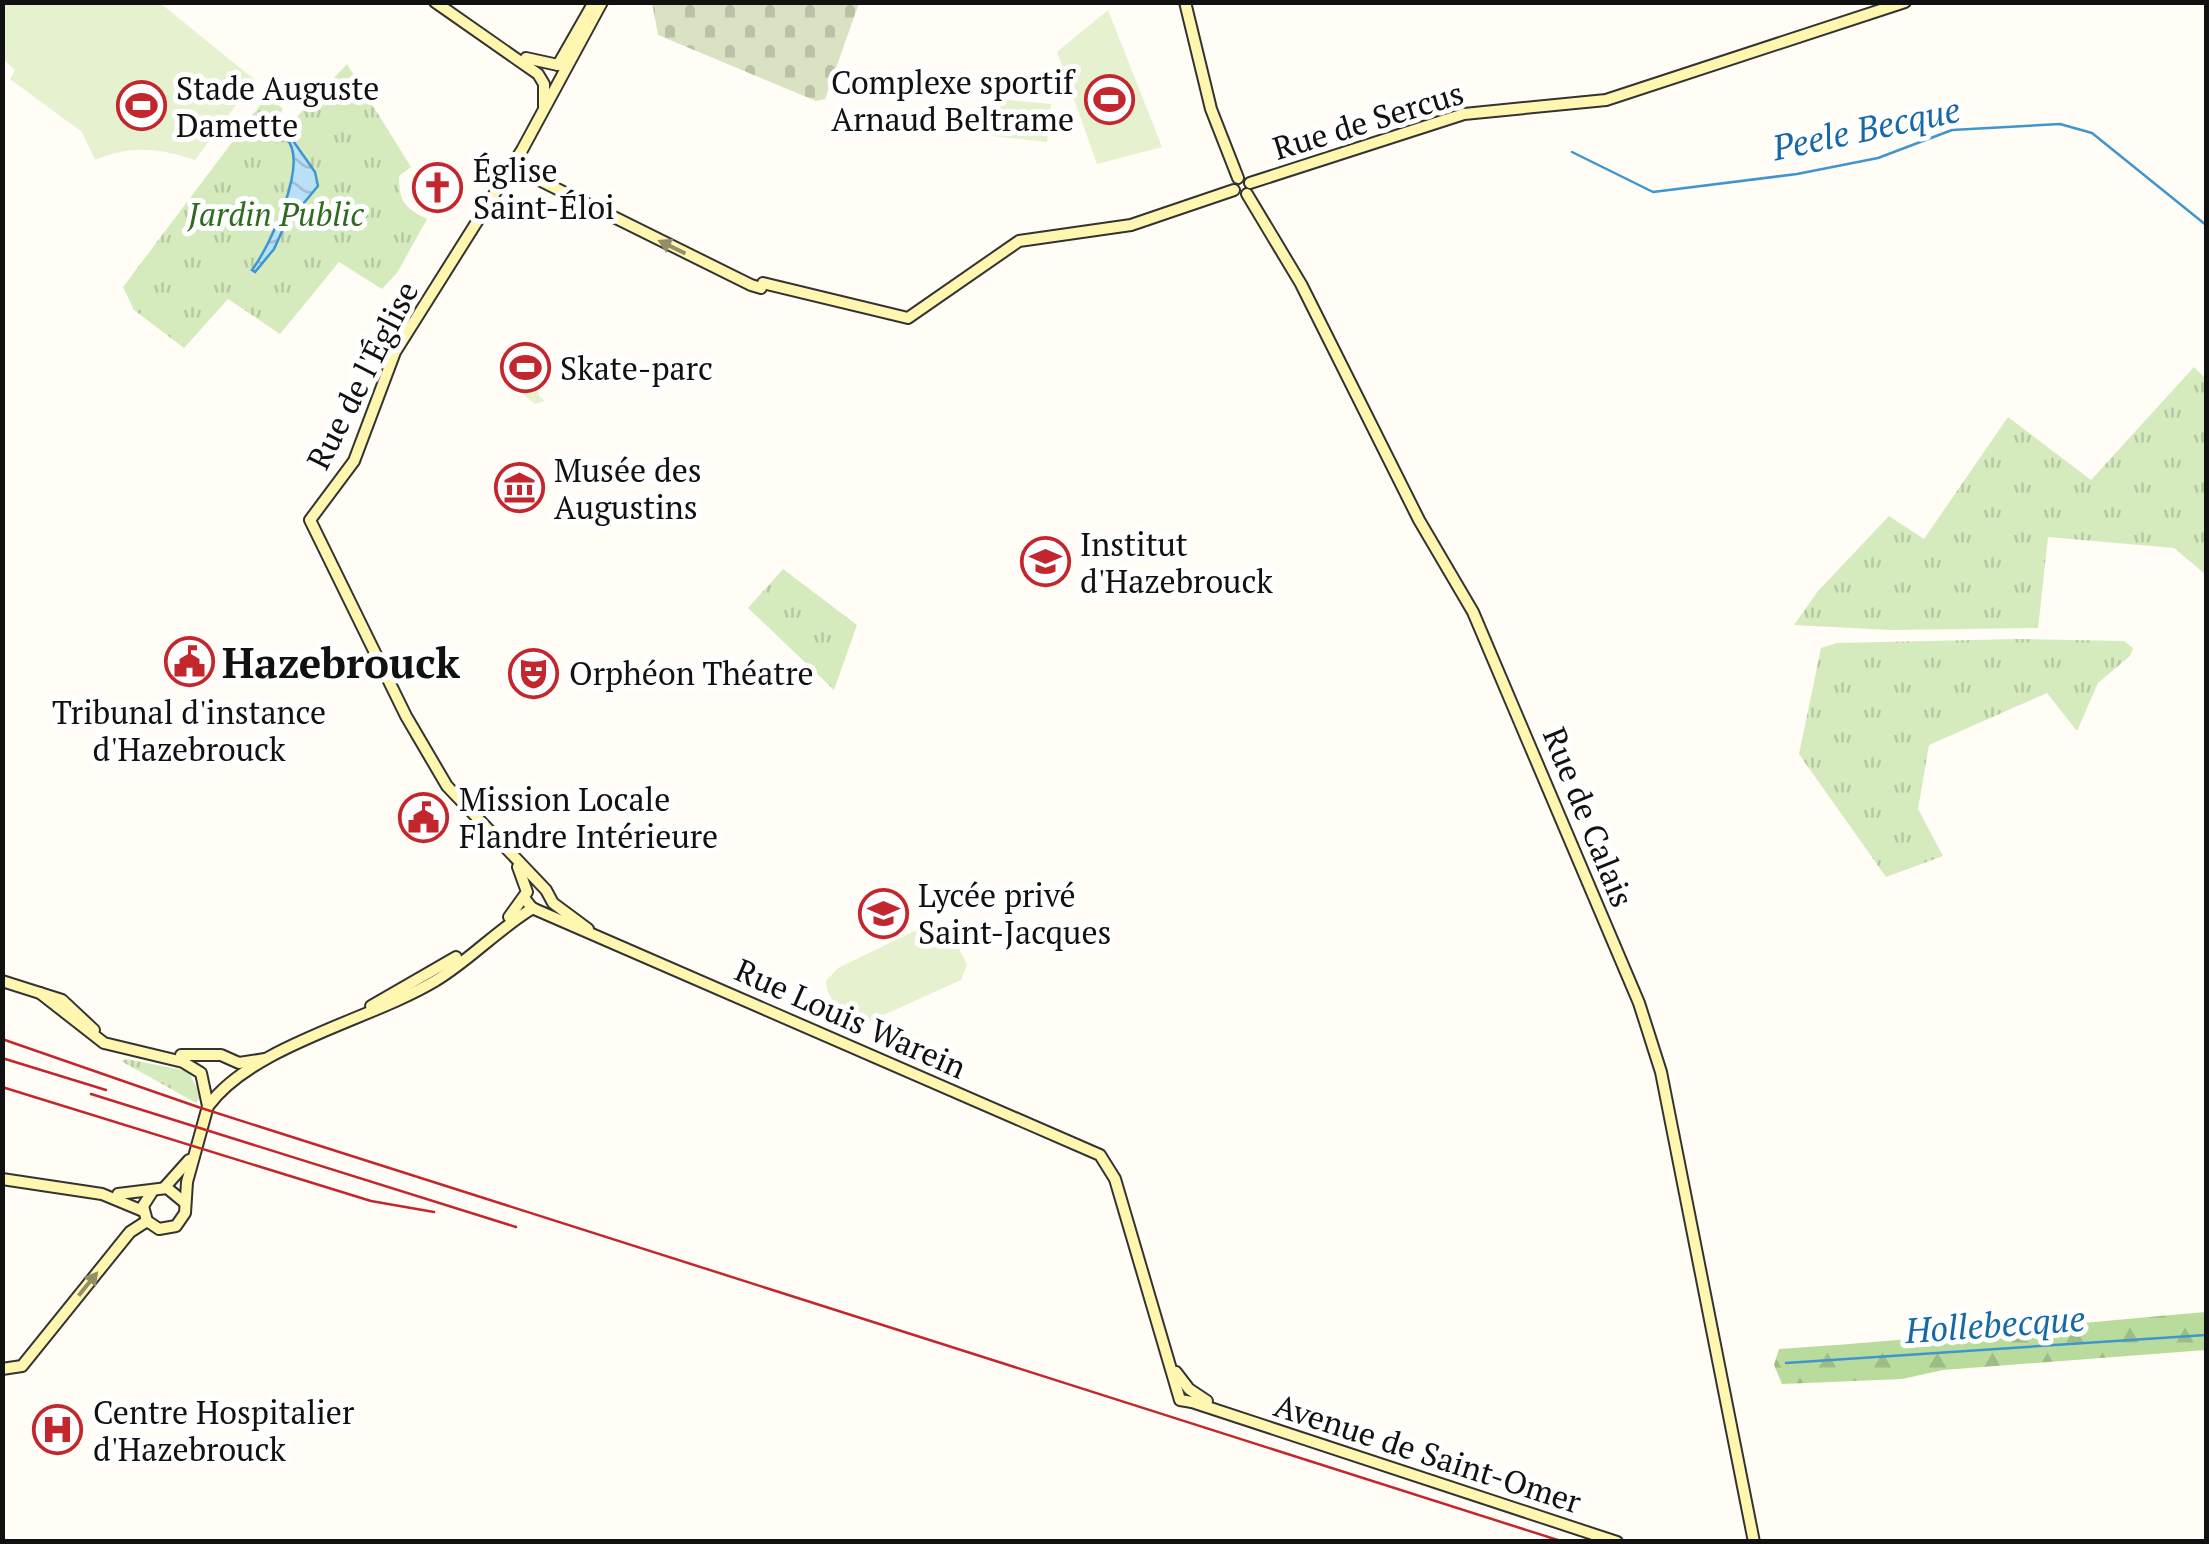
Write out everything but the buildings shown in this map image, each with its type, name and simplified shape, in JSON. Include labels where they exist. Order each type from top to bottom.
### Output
[{"type":"street","points":[[435,2],[542,80],[562,80]]},
{"type":"street","points":[[446,2],[526,59],[552,64],[562,80]]},
{"type":"street","points":[[543,112],[542,80],[594,2]]},
{"type":"street","name":"Rue de l'Église","points":[[515,862],[447,786],[400,703],[310,520],[357,456],[393,357],[522,150],[602,2]]},
{"type":"street","points":[[1185,2],[1211,109],[1238,195],[1249,188]]},
{"type":"street","name":"Rue de Sercus","points":[[1249,188],[1471,112],[1559,108],[1606,100],[1905,2]]},
{"type":"street","points":[[522,150],[520,168],[527,174],[762,286],[908,318],[992,256],[1027,238],[1131,225],[1236,184]]},
{"type":"street","name":"Rue de Calais","points":[[1249,188],[1419,520],[1470,606],[1525,725],[1644,1014],[1661,1072],[1754,1542]]},
{"type":"street","points":[[208,1106],[228,1084],[452,960],[531,902],[548,898],[515,862]]},
{"type":"street","points":[[515,862],[531,902]]},
{"type":"street","points":[[531,902],[541,886]]},
{"type":"street","name":"Rue Louis Warein","points":[[548,898],[588,928]]},
{"type":"street","name":"Rue Louis Warein","points":[[531,902],[1095,1152]]},
{"type":"street","points":[[2,981],[40,993],[118,1044],[208,1058],[221,1055],[232,1062],[271,1058]]},
{"type":"street","points":[[67,1009],[104,1044],[184,1062],[204,1078],[228,1084]]},
{"type":"street","points":[[102,1194],[145,1216],[157,1229],[174,1228],[183,1218],[193,1155],[208,1106],[204,1078],[208,1058]]},
{"type":"street","points":[[228,1084],[232,1062]]},
{"type":"street","name":"Avenue de Saint-Omer","points":[[1095,1152],[1114,1174],[1171,1362],[1189,1395],[1617,1542]]},
{"type":"street","points":[[7,1178],[102,1194],[152,1192],[164,1188],[193,1155]]},
{"type":"street","points":[[164,1188],[176,1191],[184,1202]]},
{"type":"street","points":[[2,1369],[22,1366],[145,1216],[152,1192]]},
{"type":"street","name":"Rue de Calais","points":[[1745,1509],[1745,1542]]},
{"type":"green space","points":[[652,2],[859,3],[825,99],[816,101],[658,35]]},
{"type":"green space","name":"Stade Auguste Damette","points":[[2,3],[160,3],[255,80],[195,160],[145,150],[95,160],[82,132],[10,79],[15,70],[3,59]]},
{"type":"green space","name":"Complexe sportif Arnaud Beltrame","points":[[1108,10],[1162,147],[1097,164],[1057,52]]},
{"type":"green space","name":"Jardin Public","points":[[347,64],[411,167],[399,176],[402,198],[408,207],[427,219],[397,273],[382,289],[339,262],[280,334],[228,299],[184,348],[134,310],[123,287],[267,96],[283,109],[278,117],[290,124]]},
{"type":"green space","points":[[996,99],[1051,104],[1047,142],[992,136]]},
{"type":"green space","name":"Skate-parc","points":[[528,352],[534,355],[539,396],[545,401],[535,404],[505,380]]},
{"type":"green space","points":[[2194,367],[2206,379],[2206,575],[2174,548],[2048,537],[2038,628],[1891,630],[1794,625],[1818,591],[1889,516],[1924,539],[2008,417],[2091,480]]},
{"type":"green space","points":[[783,569],[857,625],[834,690],[748,608]]},
{"type":"green space","points":[[2124,641],[2133,648],[2130,656],[2098,683],[2077,731],[2047,693],[1929,745],[1918,809],[1943,856],[1886,877],[1799,754],[1821,648],[1837,643]]},
{"type":"green space","points":[[929,924],[948,934],[961,952],[967,965],[961,980],[868,1022],[853,1018],[834,1002],[826,981],[838,968]]},
{"type":"green space","points":[[121,1061],[188,1071],[201,1096],[196,1103]]},
{"type":"green space","points":[[2206,1312],[2206,1350],[1943,1370],[1902,1379],[1782,1384],[1774,1365],[1779,1349]]},
{"type":"water","points":[[289,135],[315,172],[318,186],[284,227],[274,249],[255,272],[252,270],[277,224],[291,184],[292,150],[286,138]]},
{"type":"waterway","name":"Peele Becque","points":[[1572,152],[1653,192],[1797,174],[1878,158],[1952,130],[2060,124],[2092,133],[2206,225]]},
{"type":"waterway","name":"Hollebecque","points":[[1786,1363],[2206,1335]]},
{"type":"railway","points":[[2,1039],[198,1107],[1564,1542]]},
{"type":"railway","points":[[2,1058],[106,1090]]},
{"type":"railway","points":[[2,1087],[371,1201],[434,1212]]},
{"type":"railway","points":[[91,1094],[516,1227]]},
{"type":"place","name":"Complexe sportif Arnaud Beltrame","points":[[1109,100]]},
{"type":"place","name":"Stade Auguste Damette","points":[[141,106]]},
{"type":"place","name":"Église Saint-Éloi","points":[[438,188]]},
{"type":"place","name":"Skate-parc","points":[[525,368]]},
{"type":"place","name":"Musée des Augustins","points":[[519,488]]},
{"type":"place","name":"Institut d'Hazebrouck","points":[[1045,562]]},
{"type":"place","name":"Tribunal d'instance d'Hazebrouck","points":[[189,662]]},
{"type":"place","name":"Orphéon Théatre","points":[[534,673]]},
{"type":"place","name":"Mission Locale Flandre Intérieure","points":[[424,817]]},
{"type":"place","name":"Lycée privé Saint-Jacques","points":[[883,913]]},
{"type":"place","name":"Centre Hospitalier d'Hazebrouck","points":[[58,1430]]},
{"type":"district","name":"Hazebrouck","points":[[341,662]]}]
